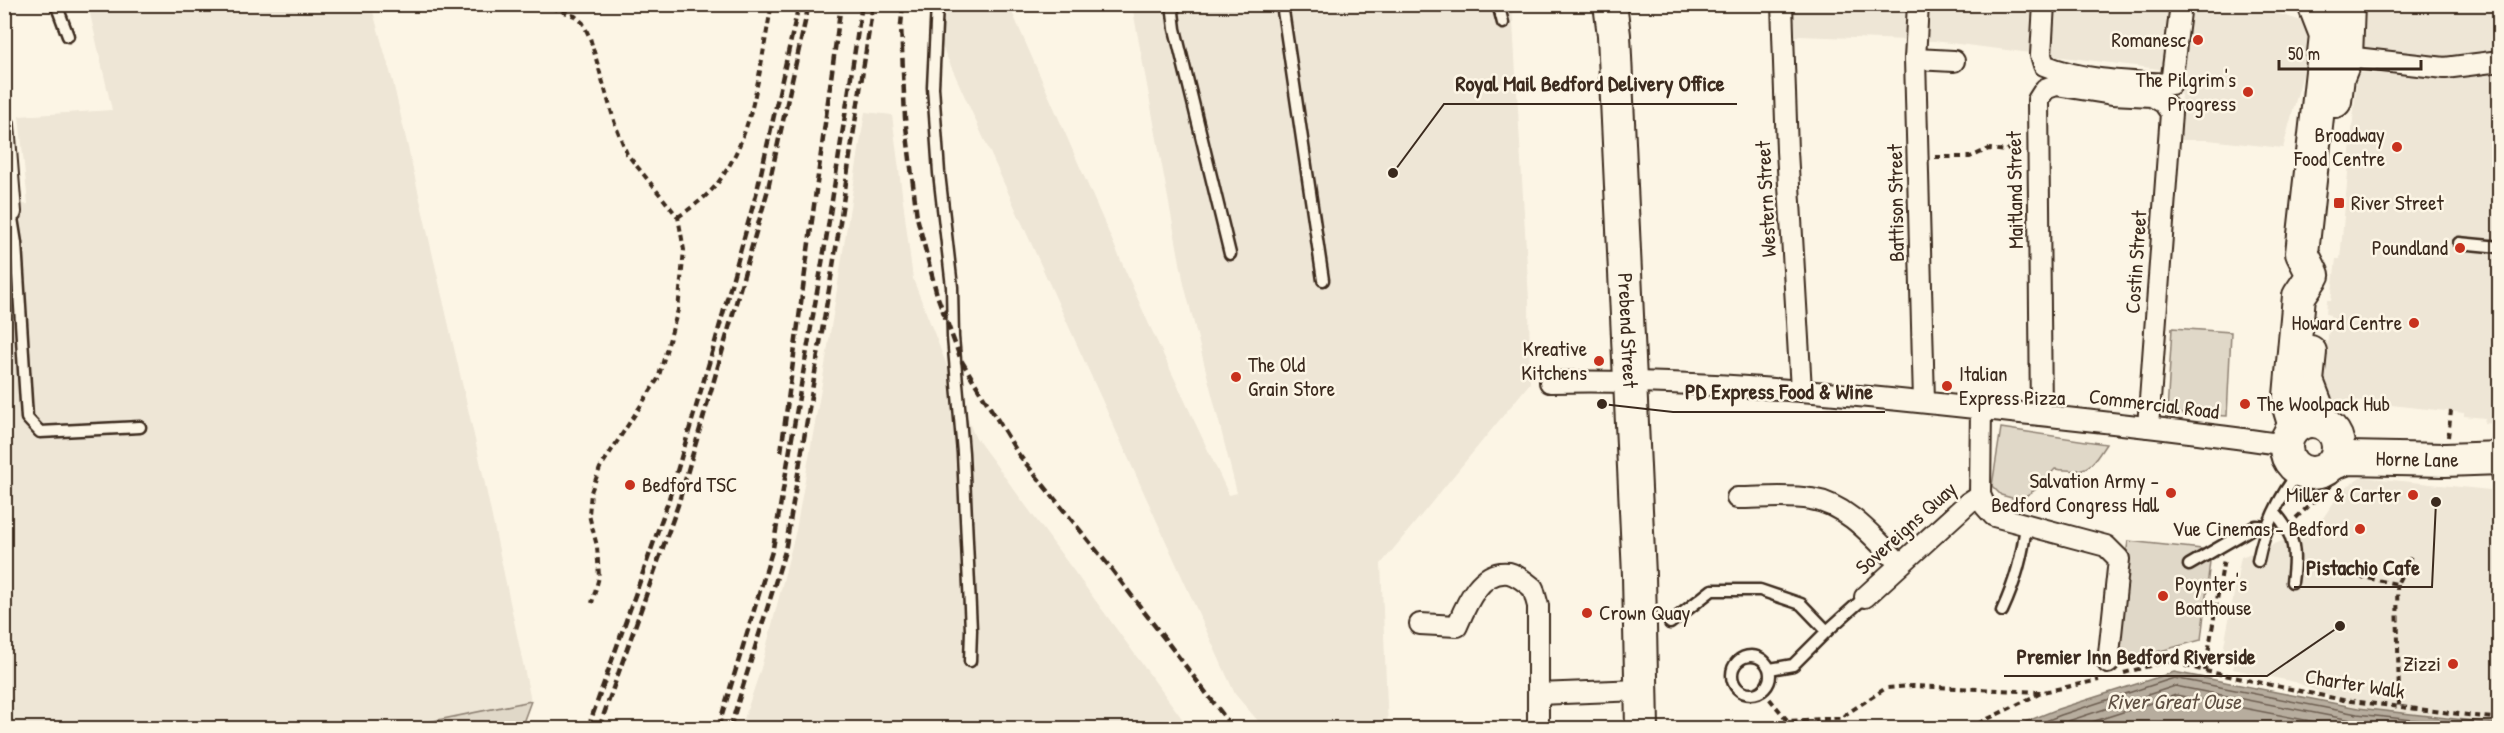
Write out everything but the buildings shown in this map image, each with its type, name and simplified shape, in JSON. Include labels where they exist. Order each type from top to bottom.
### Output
[{"type":"main road","name":"Prebend Street","points":[[1610,4],[1614,35],[1631,381],[1639,575],[1642,729]]},
{"type":"main road","points":[[2314,4],[2325,35],[2302,253],[2318,276]]},
{"type":"main road","points":[[2316,450],[2289,406],[2299,296],[2318,276],[2338,77],[2346,57],[2348,4]]},
{"type":"main road","name":"Horne Lane","points":[[2316,450],[2348,458],[2498,463]]},
{"type":"street","name":"Western Street","points":[[1782,4],[1801,390]]},
{"type":"street","name":"Battison Street","points":[[1918,4],[1915,58],[1924,401]]},
{"type":"street","points":[[2044,4],[2041,55],[2044,65],[2059,71],[2131,82],[2171,84],[2181,4]]},
{"type":"street","points":[[2346,57],[2445,69],[2499,61]]},
{"type":"street","points":[[1915,58],[1954,61]]},
{"type":"street","name":"Maitland Street","points":[[2041,415],[2038,100],[2045,89],[2056,85],[2112,94],[2152,96],[2164,103]]},
{"type":"street","name":"Costin Street","points":[[2148,427],[2170,113],[2164,103]]},
{"type":"street","points":[[4,124],[8,214]]},
{"type":"street","name":"Commercial Road","points":[[1550,382],[1631,381],[1801,390],[1924,401],[2148,427],[2316,450]]},
{"type":"street","name":"Sovereigns Quay","points":[[1865,597],[1899,563],[1980,495],[1981,408]]},
{"type":"street","points":[[1980,495],[1985,506],[1994,516],[2106,546],[2120,559],[2112,672]]},
{"type":"street","points":[[1737,498],[1811,499],[1835,507],[1899,563]]},
{"type":"street","points":[[1419,624],[1457,626],[1468,599],[1489,576],[1509,573],[1533,588],[1538,606],[1538,729]]},
{"type":"street","points":[[1538,694],[1640,690]]},
{"type":"lane","points":[[56,4],[68,36]]},
{"type":"lane","points":[[937,4],[933,87],[939,173],[952,287],[953,346],[963,453],[971,630],[970,661]]},
{"type":"lane","points":[[1172,4],[1175,29],[1230,254]]},
{"type":"lane","points":[[1282,4],[1323,280]]},
{"type":"lane","points":[[1497,4],[1503,22]]},
{"type":"lane","points":[[8,214],[16,243],[27,418],[40,432],[140,427]]},
{"type":"lane","points":[[2459,243],[2499,248]]},
{"type":"lane","points":[[2258,561],[2266,526],[2291,481],[2316,450]]},
{"type":"lane","points":[[2275,513],[2287,526],[2296,554],[2292,582]]},
{"type":"lane","points":[[2002,611],[2014,585],[2026,524]]},
{"type":"lane","points":[[2189,566],[2256,526],[2266,526]]},
{"type":"lane","points":[[1670,623],[1712,591],[1760,590],[1802,604],[1827,631]]},
{"type":"lane","name":"Sovereigns Quay","points":[[1770,669],[1793,665],[1865,597]]},
{"type":"lane","points":[[1758,657],[1770,669],[1770,681],[1763,691],[1754,695],[1738,690],[1733,682],[1731,673],[1740,658],[1758,657]]},
{"type":"path","points":[[542,4],[575,15],[584,23],[591,38],[615,124],[627,154],[678,217],[684,250],[678,309],[658,379],[605,460],[591,492],[589,516],[597,546],[599,577],[592,603]]},
{"type":"path","points":[[678,217],[702,201],[722,179],[738,149],[751,108],[772,4]]},
{"type":"path","points":[[1919,158],[1971,157],[1989,149],[2006,151],[2012,147],[2038,149]]},
{"type":"path","points":[[2287,526],[2326,488],[2316,450]]},
{"type":"path","points":[[2205,671],[2225,555]]},
{"type":"path","points":[[2399,706],[2397,584],[2411,557]]},
{"type":"path","points":[[2295,563],[2397,584]]},
{"type":"path","name":"Charter Walk","points":[[1969,729],[2043,692],[2112,672],[2167,661],[2343,700],[2499,719]]},
{"type":"path","points":[[1772,729],[1788,721],[1840,718],[1886,688],[1912,686],[2043,692]]},
{"type":"path","points":[[1763,691],[1788,721]]},
{"type":"shaded area","points":[[2248,4],[2305,22],[2312,40],[2283,148],[2208,140],[2177,140],[2183,72],[1934,41],[1782,37],[1782,5]]},
{"type":"shaded area","points":[[88,5],[371,5],[393,82],[482,470],[531,701],[399,728],[5,728],[4,206],[28,204],[19,116],[112,110]]},
{"type":"shaded area","points":[[953,5],[1009,5],[1147,320],[1229,495],[1237,493],[1184,284],[1132,5],[1512,5],[1529,300],[1530,383],[1381,564],[1388,728],[1264,728],[1235,694],[941,44],[941,20]]},
{"type":"shaded area","points":[[2356,5],[2499,5],[2499,424],[2484,423],[2485,418],[2464,416],[2464,413],[2328,398],[2323,391],[2330,315],[2326,314],[2327,300],[2331,300],[2336,259],[2340,259],[2357,77]]},
{"type":"shaded area","points":[[865,112],[892,115],[913,279],[974,435],[1189,728],[741,728],[761,668],[796,530],[823,378]]},
{"type":"shaded area","points":[[2172,328],[2231,332],[2227,416],[2167,413]]},
{"type":"shaded area","points":[[2001,428],[2106,444],[2086,468],[2081,470],[2055,469],[2035,490],[2019,500],[2001,495],[1992,486]]},
{"type":"shaded area","points":[[2362,477],[2490,490],[2499,488],[2499,724],[2358,708],[2295,682],[2233,669],[2236,654],[2223,651],[2241,557],[2316,528],[2343,489]]},
{"type":"shaded area","name":"Poynter's Boathouse","points":[[2128,541],[2202,549],[2210,561],[2201,640],[2112,664]]},
{"type":"shaded area","points":[[531,701],[521,728],[399,728]]},
{"type":"water","name":"River Great Ouse","points":[[2174,672],[2358,708],[2499,724],[2499,728],[2010,728],[2058,709]]},
{"type":"railway","points":[[588,728],[668,502],[714,346],[757,191],[799,4]]},
{"type":"railway","points":[[599,728],[678,505],[767,193],[809,4]]},
{"type":"railway","points":[[781,452],[841,4]]},
{"type":"railway","points":[[718,728],[773,548],[826,240],[862,4]]},
{"type":"railway","points":[[730,728],[785,551],[837,242],[873,4]]},
{"type":"railway","points":[[903,4],[901,25],[905,118],[917,217],[937,295],[961,360],[1019,455],[1109,566],[1233,728]]},
{"type":"place","name":"Romanesc","points":[[2198,40]]},
{"type":"place","name":"The Pilgrim's Progress","points":[[2248,92]]},
{"type":"place","name":"Broadway Food Centre","points":[[2397,147]]},
{"type":"place","name":"Royal Mail Bedford Delivery Office","points":[[1393,173]]},
{"type":"place","name":"River Street","points":[[2339,203]]},
{"type":"place","name":"Poundland","points":[[2460,248]]},
{"type":"place","name":"Howard Centre","points":[[2414,323]]},
{"type":"place","name":"Kreative Kitchens","points":[[1599,361]]},
{"type":"place","name":"The Old Grain Store","points":[[1236,377]]},
{"type":"place","name":"Italian Express Pizza","points":[[1947,386]]},
{"type":"place","name":"PD Express Food & Wine","points":[[1602,404]]},
{"type":"place","name":"The Woolpack Hub","points":[[2245,404]]},
{"type":"place","name":"Bedford TSC","points":[[630,485]]},
{"type":"place","name":"Salvation Army - Bedford Congress Hall","points":[[2171,493]]},
{"type":"place","name":"Miller & Carter","points":[[2413,495]]},
{"type":"place","name":"Pistachio Cafe","points":[[2436,502]]},
{"type":"place","name":"Vue Cinemas - Bedford","points":[[2360,529]]},
{"type":"place","name":"Poynter's Boathouse","points":[[2163,596]]},
{"type":"place","name":"Crown Quay","points":[[1587,613]]},
{"type":"place","name":"Premier Inn Bedford Riverside","points":[[2340,626]]},
{"type":"place","name":"Zizzi","points":[[2453,664]]}]
